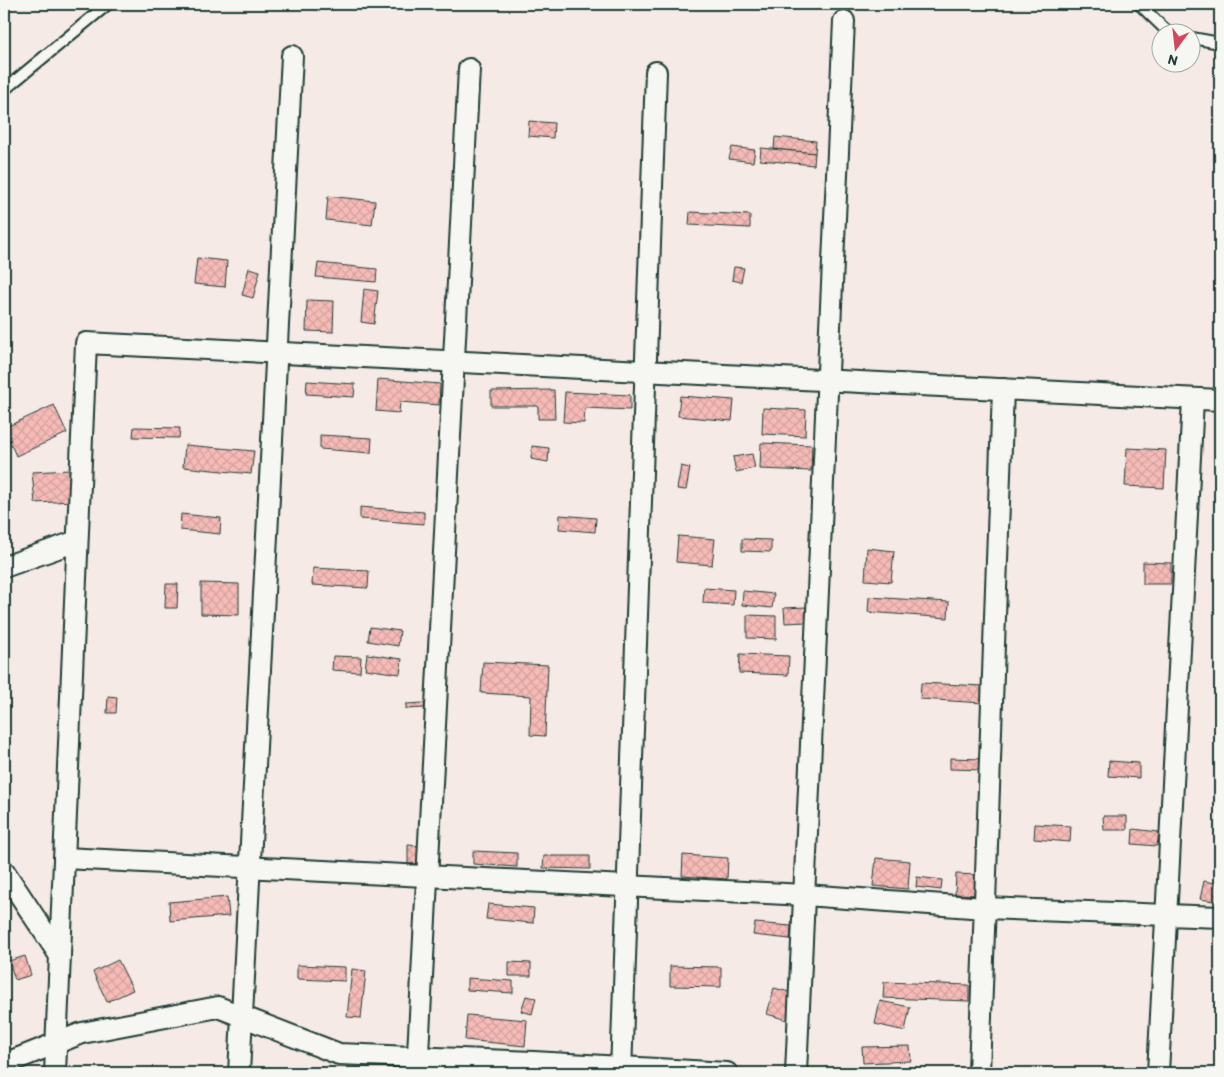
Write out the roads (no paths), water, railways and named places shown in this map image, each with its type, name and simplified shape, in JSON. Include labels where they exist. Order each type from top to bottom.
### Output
[{"type":"street","points":[[796,1073],[844,21]]},
{"type":"street","points":[[239,1073],[292,56]]},
{"type":"street","points":[[417,1065],[469,69]]},
{"type":"street","points":[[621,1070],[656,72]]},
{"type":"street","points":[[55,1073],[86,342],[1220,400]]},
{"type":"street","points":[[979,1073],[1003,390]]},
{"type":"street","points":[[1158,1073],[1193,399]]},
{"type":"street","points":[[4,567],[77,541]]},
{"type":"street","points":[[64,858],[805,895],[985,908],[1220,917]]},
{"type":"street","points":[[7,881],[60,956]]},
{"type":"street","points":[[4,1064],[82,1033],[218,1007],[339,1054],[417,1065],[727,1073]]},
{"type":"lane","points":[[4,90],[108,4]]},
{"type":"lane","points":[[1138,4],[1157,22]]},
{"type":"lane","points":[[1202,40],[1220,43]]}]
